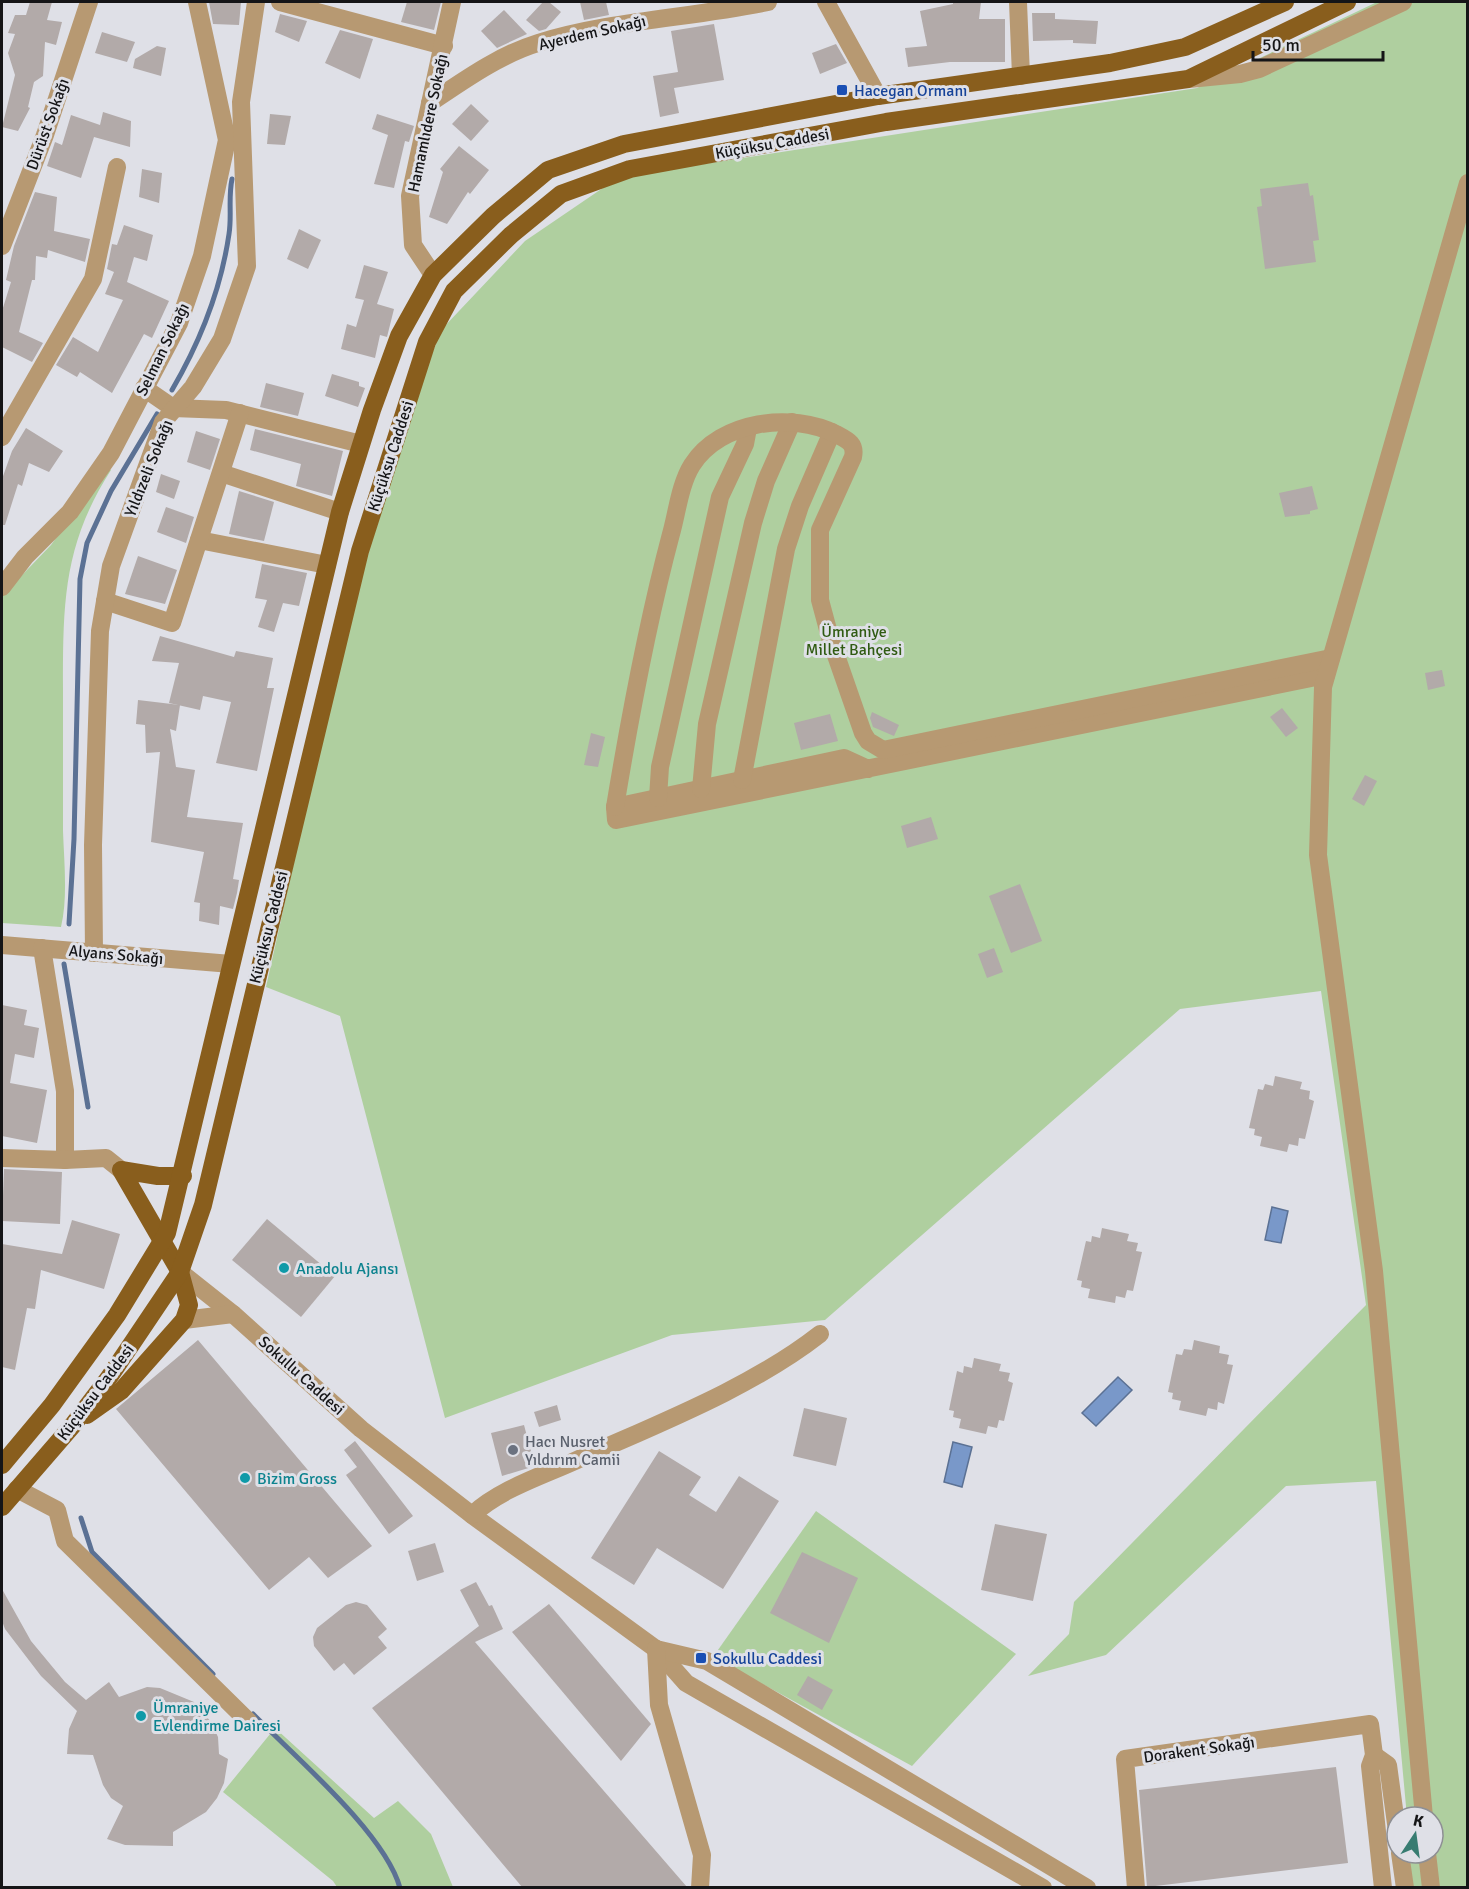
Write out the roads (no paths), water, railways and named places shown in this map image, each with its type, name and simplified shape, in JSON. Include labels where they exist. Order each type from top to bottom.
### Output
[{"type":"main road","name":"Küçüksu Caddesi","points":[[2,1465],[52,1405],[163,1243],[183,1176],[231,964],[340,512],[399,336],[433,275],[493,216],[548,170],[624,144],[878,96],[1110,63],[1185,47],[1285,2]]},
{"type":"main road","name":"Küçüksu Caddesi","points":[[2,1507],[73,1425],[108,1379],[180,1272],[202,1205],[360,551],[427,342],[454,291],[511,235],[561,194],[630,169],[886,122],[1188,79],[1347,2]]},
{"type":"main road","points":[[878,96],[886,122]]},
{"type":"main road","points":[[231,964],[257,970]]},
{"type":"main road","points":[[121,1170],[158,1176],[183,1176]]},
{"type":"main road","points":[[73,1425],[121,1391],[184,1320],[189,1305],[180,1272],[121,1170]]},
{"type":"main road","points":[[153,1260],[180,1272]]},
{"type":"street","name":"Dürüst Sokağı","points":[[2,246],[45,135],[89,2]]},
{"type":"street","name":"Selman Sokağı","points":[[2,587],[25,557],[70,512],[111,453],[178,323],[202,256],[227,140],[197,2]]},
{"type":"street","name":"Yıldızeli Sokağı","points":[[94,953],[93,833],[100,631],[115,554],[163,422],[193,387],[222,339],[247,266],[241,102],[256,2]]},
{"type":"street","points":[[280,2],[444,46]]},
{"type":"street","name":"Hamamlıdere Sokağı","points":[[433,275],[413,245],[410,196],[452,2]]},
{"type":"street","name":"Ayerdem Sokağı","points":[[430,103],[479,71],[536,44],[632,21],[768,2]]},
{"type":"street","points":[[826,2],[878,96]]},
{"type":"street","points":[[1018,2],[1021,76]]},
{"type":"street","points":[[1188,79],[1240,74],[1259,69],[1403,2]]},
{"type":"street","points":[[2,437],[93,279],[117,167]]},
{"type":"street","points":[[1423,1805],[1374,1271],[1318,855],[1323,687],[1452,212],[1467,183]]},
{"type":"street","points":[[144,388],[173,408],[226,410],[361,444]]},
{"type":"street","points":[[105,602],[172,623],[240,413]]},
{"type":"street","points":[[792,422],[812,424],[850,441],[854,452],[820,530],[820,600],[831,641],[863,733],[876,747],[883,750],[1329,667],[868,769],[616,820],[615,807],[629,721],[661,571],[688,471],[700,454],[719,438],[748,428],[792,422]]},
{"type":"street","points":[[701,789],[707,724],[753,523],[766,481],[792,422]]},
{"type":"street","points":[[658,798],[660,767],[720,497],[745,444],[748,428]]},
{"type":"street","points":[[742,780],[786,549],[797,513],[832,432]]},
{"type":"street","points":[[221,473],[340,512]]},
{"type":"street","points":[[199,540],[327,565]]},
{"type":"street","points":[[615,807],[844,758],[868,769]]},
{"type":"street","name":"Alyans Sokağı","points":[[2,945],[231,964]]},
{"type":"street","points":[[42,948],[65,1091],[65,1160]]},
{"type":"street","points":[[2,1158],[65,1160],[106,1158],[121,1170]]},
{"type":"street","name":"Sokullu Caddesi","points":[[180,1272],[233,1314],[361,1429],[472,1515],[656,1649],[686,1683],[1043,1887]]},
{"type":"street","points":[[184,1320],[233,1314]]},
{"type":"street","points":[[472,1515],[494,1498],[664,1420],[788,1359],[820,1334]]},
{"type":"street","points":[[17,1489],[57,1510],[65,1541],[249,1722]]},
{"type":"street","points":[[656,1649],[659,1705],[702,1855],[700,1887]]},
{"type":"street","name":"Sokullu Caddesi","points":[[656,1649],[707,1661],[1087,1887]]},
{"type":"street","name":"Dorakent Sokağı","points":[[1136,1887],[1125,1760],[1370,1724],[1374,1755],[1370,1766],[1383,1887]]},
{"type":"street","name":"Dorakent Sokağı","points":[[1374,1755],[1388,1765],[1393,1805]]},
{"type":"street","points":[[887,1797],[902,1778]]},
{"type":"street","points":[[1402,1865],[1405,1887]]},
{"type":"street","points":[[1428,1865],[1431,1887]]},
{"type":"water","points":[[1272,1207],[1288,1211],[1281,1243],[1265,1240]]},
{"type":"water","points":[[1118,1377],[1132,1390],[1096,1426],[1082,1413]]},
{"type":"water","points":[[953,1442],[972,1447],[962,1487],[944,1482]]},
{"type":"waterway","points":[[172,390],[192,353],[221,275],[230,227],[232,179]]},
{"type":"waterway","points":[[69,924],[74,839],[80,579],[87,543],[111,491],[157,414]]},
{"type":"waterway","points":[[64,964],[88,1107]]},
{"type":"waterway","points":[[81,1518],[92,1552],[213,1674]]},
{"type":"waterway","points":[[253,1714],[314,1773],[358,1820],[391,1866],[400,1888]]},
{"type":"place","name":"Hacegan Ormanı","points":[[842,90]]},
{"type":"place","name":"Anadolu Ajansı","points":[[284,1268]]},
{"type":"place","name":"Hacı Nusret Yıldırım Camii","points":[[513,1450]]},
{"type":"place","name":"Bizim Gross","points":[[245,1478]]},
{"type":"place","name":"Sokullu Caddesi","points":[[701,1658]]},
{"type":"place","name":"Ümraniye Evlendirme Dairesi","points":[[141,1716]]},
{"type":"park label","name":"Ümraniye Millet Bahçesi","points":[[854,640]]}]
